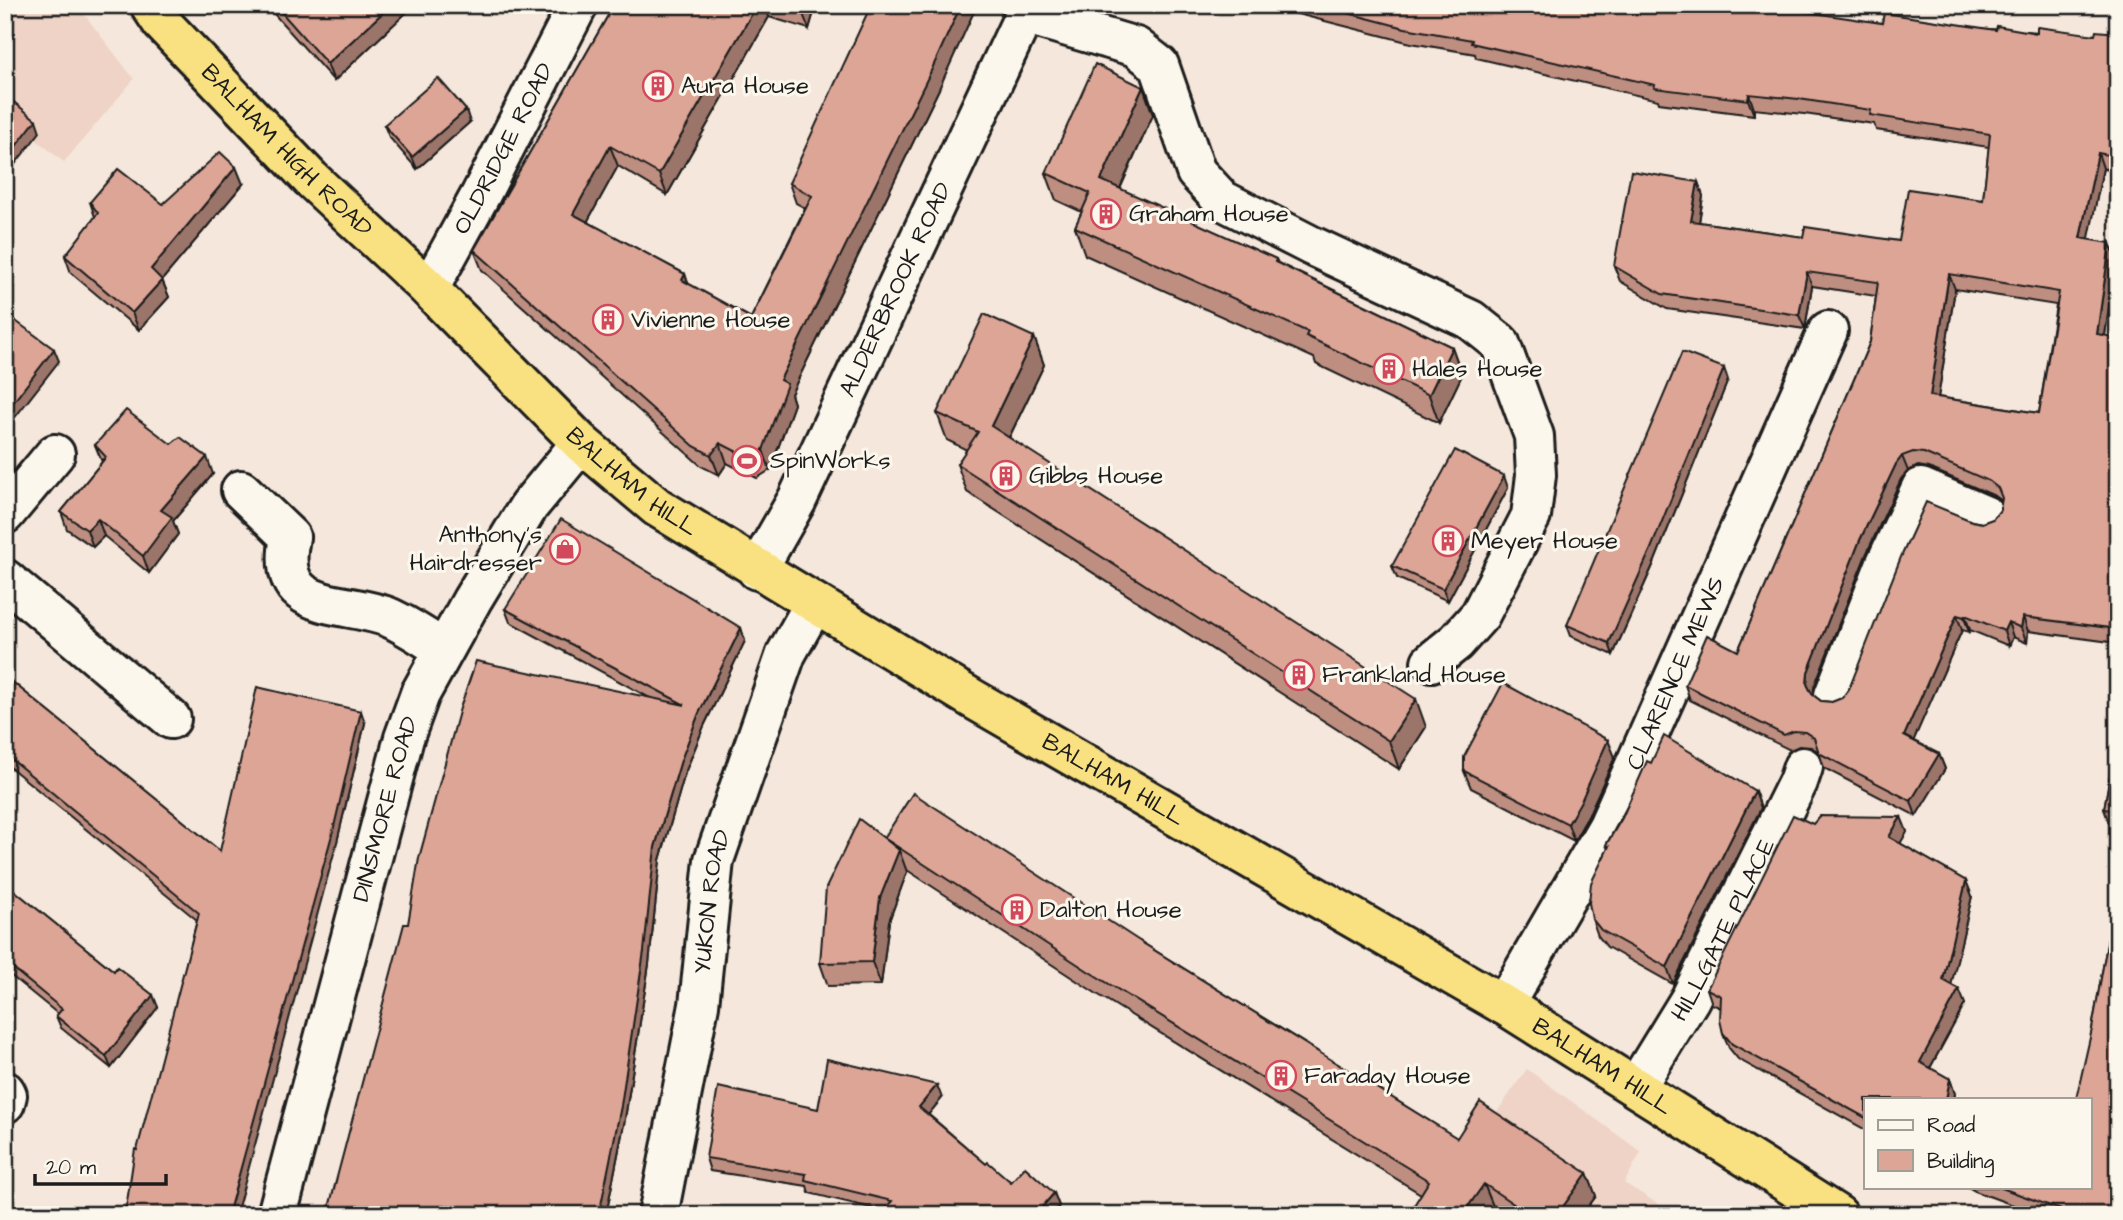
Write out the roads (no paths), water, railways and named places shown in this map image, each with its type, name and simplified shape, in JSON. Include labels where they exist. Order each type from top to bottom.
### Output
[{"type":"highway","name":"BALHAM HIGH ROAD","points":[[150,5],[162,23],[311,179],[429,289]]},
{"type":"highway","name":"BALHAM HILL","points":[[429,289],[580,443],[657,507],[814,604],[1104,775],[1504,1005],[1838,1215]]},
{"type":"street","name":"OLDRIDGE ROAD","points":[[429,289],[578,5]]},
{"type":"street","name":"ALDERBROOK ROAD","points":[[758,570],[797,500],[1027,10]]},
{"type":"street","points":[[1027,10],[1136,47],[1159,65],[1196,172],[1222,200],[1312,246],[1471,320],[1500,343],[1534,436],[1536,475],[1531,516],[1480,615],[1456,642],[1431,662]]},
{"type":"street","name":"CLARENCE MEWS","points":[[1504,1005],[1608,826],[1828,331]]},
{"type":"street","name":"DINSMORE ROAD","points":[[277,1215],[404,738],[420,694],[529,506],[580,443]]},
{"type":"street","points":[[5,514],[55,454]]},
{"type":"street","points":[[1834,695],[1886,563],[1921,488],[1986,516]]},
{"type":"street","points":[[241,490],[290,537],[287,552],[289,577],[301,593],[320,601],[388,618],[444,649]]},
{"type":"street","points":[[5,579],[171,719]]},
{"type":"street","name":"YUKON ROAD","points":[[660,1214],[699,1006],[714,860],[786,654],[814,604]]},
{"type":"street","name":"HILLGATE PLACE","points":[[1636,1087],[1690,999],[1803,767]]},
{"type":"street","points":[[5,1091],[5,1102]]},
{"type":"place","name":"Aura House","points":[[658,86]]},
{"type":"place","name":"Graham House","points":[[1106,214]]},
{"type":"place","name":"Vivienne House","points":[[608,320]]},
{"type":"place","name":"Hales House","points":[[1389,369]]},
{"type":"place","name":"SpinWorks","points":[[747,461]]},
{"type":"place","name":"Gibbs House","points":[[1006,476]]},
{"type":"place","name":"Meyer House","points":[[1448,541]]},
{"type":"place","name":"Anthony's Hairdresser","points":[[565,549]]},
{"type":"place","name":"Frankland House","points":[[1299,675]]},
{"type":"place","name":"Dalton House","points":[[1017,910]]},
{"type":"place","name":"Faraday House","points":[[1281,1076]]}]
